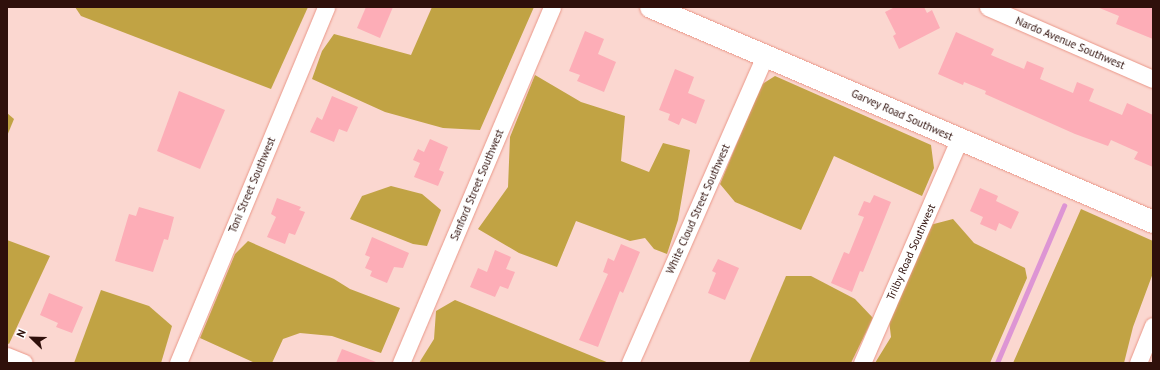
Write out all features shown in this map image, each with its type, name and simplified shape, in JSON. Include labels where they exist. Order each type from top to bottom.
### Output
[{"type":"street","name":"Toni Street Southwest","points":[[178,363],[326,7]]},
{"type":"street","name":"Sanford Street Southwest","points":[[401,363],[552,7]]},
{"type":"street","name":"Garvey Road Southwest","points":[[651,7],[1153,222]]},
{"type":"street","name":"Nardo Avenue Southwest","points":[[988,7],[1153,79]]},
{"type":"street","name":"White Cloud Street Southwest","points":[[630,363],[765,55]]},
{"type":"street","name":"Trilby Road Southwest","points":[[862,363],[959,140]]},
{"type":"street","points":[[1138,363],[1153,326]]},
{"type":"street","points":[[7,356],[24,363]]},
{"type":"shaded area","points":[[75,7],[308,7],[271,89],[81,16]]},
{"type":"shaded area","points":[[432,7],[534,7],[480,130],[443,128],[385,112],[312,79],[322,51],[334,34],[411,55]]},
{"type":"shaded area","points":[[535,75],[581,102],[625,116],[621,161],[649,172],[663,143],[690,150],[678,220],[667,254],[654,249],[645,238],[630,241],[576,221],[557,267],[519,253],[478,229],[508,187],[510,137]]},
{"type":"shaded area","points":[[775,76],[931,145],[934,168],[922,196],[834,156],[801,230],[735,202],[720,184],[761,85]]},
{"type":"shaded area","points":[[7,113],[14,119],[7,136]]},
{"type":"shaded area","points":[[391,186],[422,194],[441,210],[427,246],[413,244],[350,219],[362,196]]},
{"type":"shaded area","points":[[1081,209],[1153,241],[1153,273],[1133,327],[1124,363],[1013,363]]},
{"type":"shaded area","points":[[953,219],[974,243],[1025,268],[1027,278],[990,363],[875,363],[891,337],[889,320],[930,225]]},
{"type":"shaded area","points":[[7,240],[50,256],[9,344],[7,343]]},
{"type":"shaded area","points":[[248,241],[334,279],[350,289],[400,308],[381,353],[332,336],[300,333],[283,339],[272,363],[255,363],[200,338],[235,254]]},
{"type":"shaded area","points":[[786,276],[811,276],[855,299],[873,318],[851,363],[749,363]]},
{"type":"shaded area","points":[[101,290],[149,306],[172,326],[161,363],[74,363]]},
{"type":"shaded area","points":[[455,300],[609,363],[419,363],[434,339],[436,311]]},
{"type":"building","points":[[366,7],[393,7],[380,38],[357,28]]},
{"type":"building","points":[[895,7],[924,7],[927,13],[932,10],[940,28],[899,49],[893,36],[896,34],[885,12]]},
{"type":"building","points":[[1097,7],[1153,7],[1153,39],[1116,24],[1119,16]]},
{"type":"building","points":[[585,31],[604,39],[598,54],[616,62],[604,92],[577,81],[580,75],[569,71]]},
{"type":"building","points":[[956,32],[994,49],[991,55],[1024,69],[1027,61],[1044,68],[1040,79],[1073,93],[1077,82],[1094,89],[1089,101],[1122,115],[1127,103],[1153,115],[1153,167],[1134,159],[1138,152],[1111,140],[1108,146],[1075,134],[985,94],[986,91],[964,82],[963,85],[938,74]]},
{"type":"building","points":[[675,69],[694,77],[688,93],[705,100],[696,124],[682,118],[679,125],[668,120],[670,114],[659,110]]},
{"type":"building","points":[[179,91],[225,110],[200,169],[157,151]]},
{"type":"building","points":[[332,96],[358,107],[347,132],[339,129],[334,142],[310,132],[317,117],[322,120]]},
{"type":"building","points":[[430,139],[448,147],[439,170],[444,172],[438,186],[414,177],[420,163],[413,160],[418,149],[424,152]]},
{"type":"building","points":[[980,188],[998,196],[996,201],[1019,212],[1011,229],[999,223],[996,231],[980,224],[983,217],[970,211]]},
{"type":"building","points":[[874,195],[891,202],[863,272],[860,271],[852,292],[831,283],[844,252],[849,254],[864,217],[858,215],[864,201],[870,203]]},
{"type":"building","points":[[277,198],[301,207],[299,210],[305,212],[295,235],[289,233],[285,244],[267,237],[276,217],[271,214]]},
{"type":"building","points":[[139,207],[174,217],[168,240],[164,239],[153,272],[115,261],[129,214],[136,216]]},
{"type":"building","points":[[372,237],[409,253],[403,268],[394,267],[387,283],[370,276],[372,271],[365,268],[370,257],[365,255]]},
{"type":"building","points":[[621,244],[640,252],[623,293],[620,291],[598,347],[579,340],[608,274],[603,272],[608,258],[614,261]]},
{"type":"building","points":[[495,250],[511,257],[506,269],[515,272],[508,289],[500,286],[495,297],[470,287],[478,268],[487,272]]},
{"type":"building","points":[[718,259],[739,268],[725,300],[708,293],[716,273],[712,271]]},
{"type":"building","points":[[49,293],[83,307],[72,333],[56,327],[58,323],[40,315]]},
{"type":"building","points":[[342,349],[376,362],[376,363],[336,363]]},
{"type":"waterway","points":[[997,363],[1064,206]]}]
